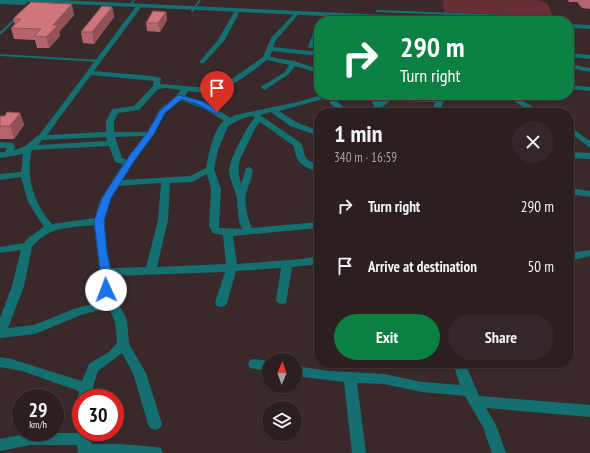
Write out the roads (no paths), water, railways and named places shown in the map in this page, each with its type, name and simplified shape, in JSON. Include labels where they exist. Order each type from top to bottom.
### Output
[{"type":"street","points":[[18,0],[92,2],[236,13],[295,15],[314,18]]},
{"type":"street","points":[[0,2],[135,5]]},
{"type":"street","points":[[50,227],[35,205],[29,193],[25,174],[25,161],[29,148],[40,138],[99,61],[135,5]]},
{"type":"street","points":[[192,10],[345,16]]},
{"type":"street","points":[[202,62],[221,41],[236,13]]},
{"type":"street","points":[[155,424],[139,370],[123,345],[122,322],[118,313],[110,303],[106,290],[106,272],[102,253],[99,221],[106,198],[129,162],[150,134],[162,112],[183,93],[211,90],[236,80],[266,58],[273,39],[295,15]]},
{"type":"street","points":[[574,27],[590,28]]},
{"type":"street","points":[[311,47],[314,39]]},
{"type":"street","points":[[269,49],[314,54]]},
{"type":"street","points":[[574,55],[590,57]]},
{"type":"street","points":[[266,58],[294,63],[314,69]]},
{"type":"street","points":[[265,88],[287,73],[294,63]]},
{"type":"street","points":[[574,67],[590,70]]},
{"type":"street","points":[[90,73],[152,78],[158,80],[156,87],[136,108],[118,110],[113,113],[110,124],[112,139],[118,160],[129,162]]},
{"type":"street","points":[[156,87],[167,86],[183,93],[229,121]]},
{"type":"street","points":[[574,87],[590,89]]},
{"type":"street","points":[[314,100],[256,116],[229,121],[224,125],[219,134],[210,169],[216,189],[214,226],[217,230],[228,233],[314,225]]},
{"type":"street","points":[[331,100],[341,108]]},
{"type":"street","points":[[381,108],[387,100]]},
{"type":"street","points":[[517,100],[524,108]]},
{"type":"street","points":[[273,110],[293,124],[314,132]]},
{"type":"street","points":[[256,116],[298,145],[302,162],[314,168]]},
{"type":"street","points":[[249,231],[243,222],[241,195],[235,180],[233,167],[236,155],[246,141],[256,116]]},
{"type":"street","points":[[574,132],[590,145]]},
{"type":"street","points":[[4,154],[19,152],[29,148],[150,134]]},
{"type":"street","points":[[40,138],[112,139]]},
{"type":"street","points":[[0,145],[10,145],[11,147],[4,154]]},
{"type":"street","points":[[574,155],[590,156]]},
{"type":"street","points":[[116,183],[196,178],[210,169]]},
{"type":"street","points":[[241,195],[247,181],[249,170]]},
{"type":"street","points":[[0,177],[25,174]]},
{"type":"street","points":[[150,271],[163,220],[166,180]]},
{"type":"street","points":[[574,192],[590,194]]},
{"type":"street","points":[[99,221],[50,227],[32,240],[27,246],[18,286],[0,333],[34,329],[78,312],[110,303]]},
{"type":"street","points":[[221,302],[232,268],[228,233]]},
{"type":"street","points":[[0,250],[27,246]]},
{"type":"street","points":[[574,256],[590,253]]},
{"type":"street","points":[[106,272],[232,268],[314,261]]},
{"type":"street","points":[[282,300],[287,264]]},
{"type":"street","points":[[86,389],[93,368],[113,355],[123,345]]},
{"type":"street","points":[[0,362],[38,371],[78,389]]},
{"type":"street","points":[[254,364],[262,365]]},
{"type":"street","points":[[461,368],[472,396],[489,425],[499,453]]},
{"type":"street","points":[[302,372],[323,376],[384,379],[472,396],[590,411]]},
{"type":"street","points":[[350,377],[359,453]]},
{"type":"street","points":[[0,445],[30,439],[82,444],[119,452],[156,453]]},
{"type":"lane","points":[[192,10],[200,0]]},
{"type":"lane","points":[[377,11],[508,16]]},
{"type":"lane","points":[[0,34],[22,14]]},
{"type":"lane","points":[[0,56],[99,61]]}]
